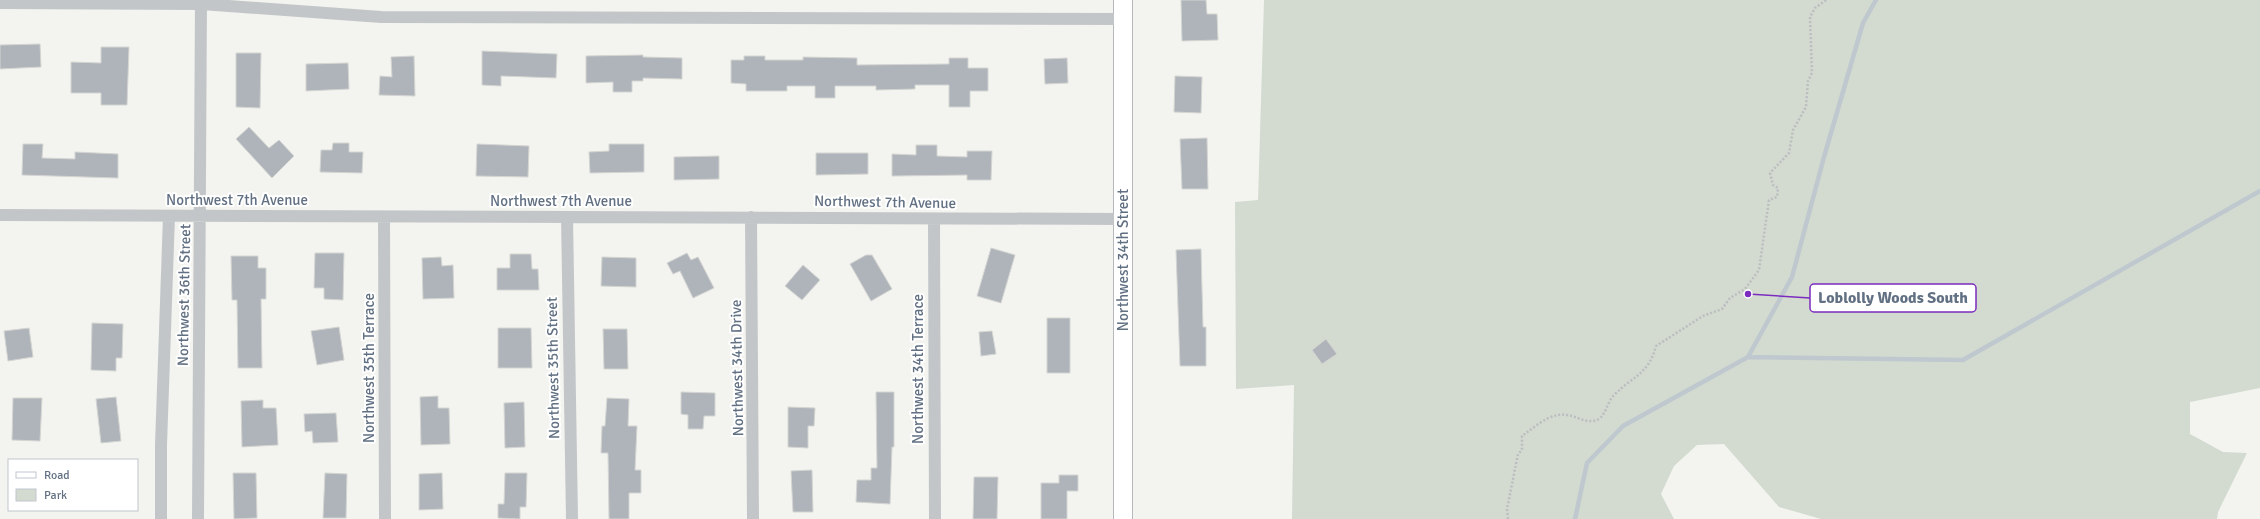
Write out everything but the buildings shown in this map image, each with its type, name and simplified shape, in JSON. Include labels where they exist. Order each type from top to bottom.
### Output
[{"type":"main road","name":"Northwest 34th Street","points":[[1123,0],[1123,519]]},
{"type":"street","points":[[0,2],[201,2],[381,17],[1123,19]]},
{"type":"street","name":"Northwest 36th Street","points":[[198,519],[201,215],[201,2]]},
{"type":"street","name":"Northwest 7th Avenue","points":[[0,215],[751,217],[1123,220]]},
{"type":"street","points":[[161,519],[161,421],[170,216]]},
{"type":"street","name":"Northwest 35th Terrace","points":[[384,217],[385,519]]},
{"type":"street","name":"Northwest 35th Street","points":[[567,217],[572,519]]},
{"type":"street","name":"Northwest 34th Drive","points":[[751,217],[753,519]]},
{"type":"street","name":"Northwest 34th Terrace","points":[[934,219],[935,519]]},
{"type":"path","points":[[1508,519],[1507,508],[1518,454],[1522,450],[1522,436],[1543,421],[1557,416],[1568,415],[1581,420],[1595,420],[1602,417],[1614,395],[1643,372],[1653,357],[1656,346],[1703,316],[1722,309],[1730,298],[1745,289],[1759,270],[1769,200],[1777,197],[1778,188],[1773,185],[1770,173],[1789,153],[1793,130],[1806,108],[1808,81],[1812,73],[1810,17],[1815,8],[1826,0]]},
{"type":"green space","points":[[1264,0],[2260,0],[2260,388],[2190,402],[2190,434],[2223,452],[2247,453],[2218,512],[2217,519],[1821,519],[1779,507],[1724,444],[1697,445],[1674,466],[1661,494],[1674,519],[1292,519],[1294,385],[1236,389],[1235,202],[1258,200]]},
{"type":"waterway","points":[[1575,519],[1587,463],[1623,426],[1748,357],[1792,277],[1824,157],[1863,23],[1876,0]]},
{"type":"waterway","points":[[1748,357],[1963,360],[2260,191]]},
{"type":"place","name":"Loblolly Woods South","points":[[1748,294]]}]
